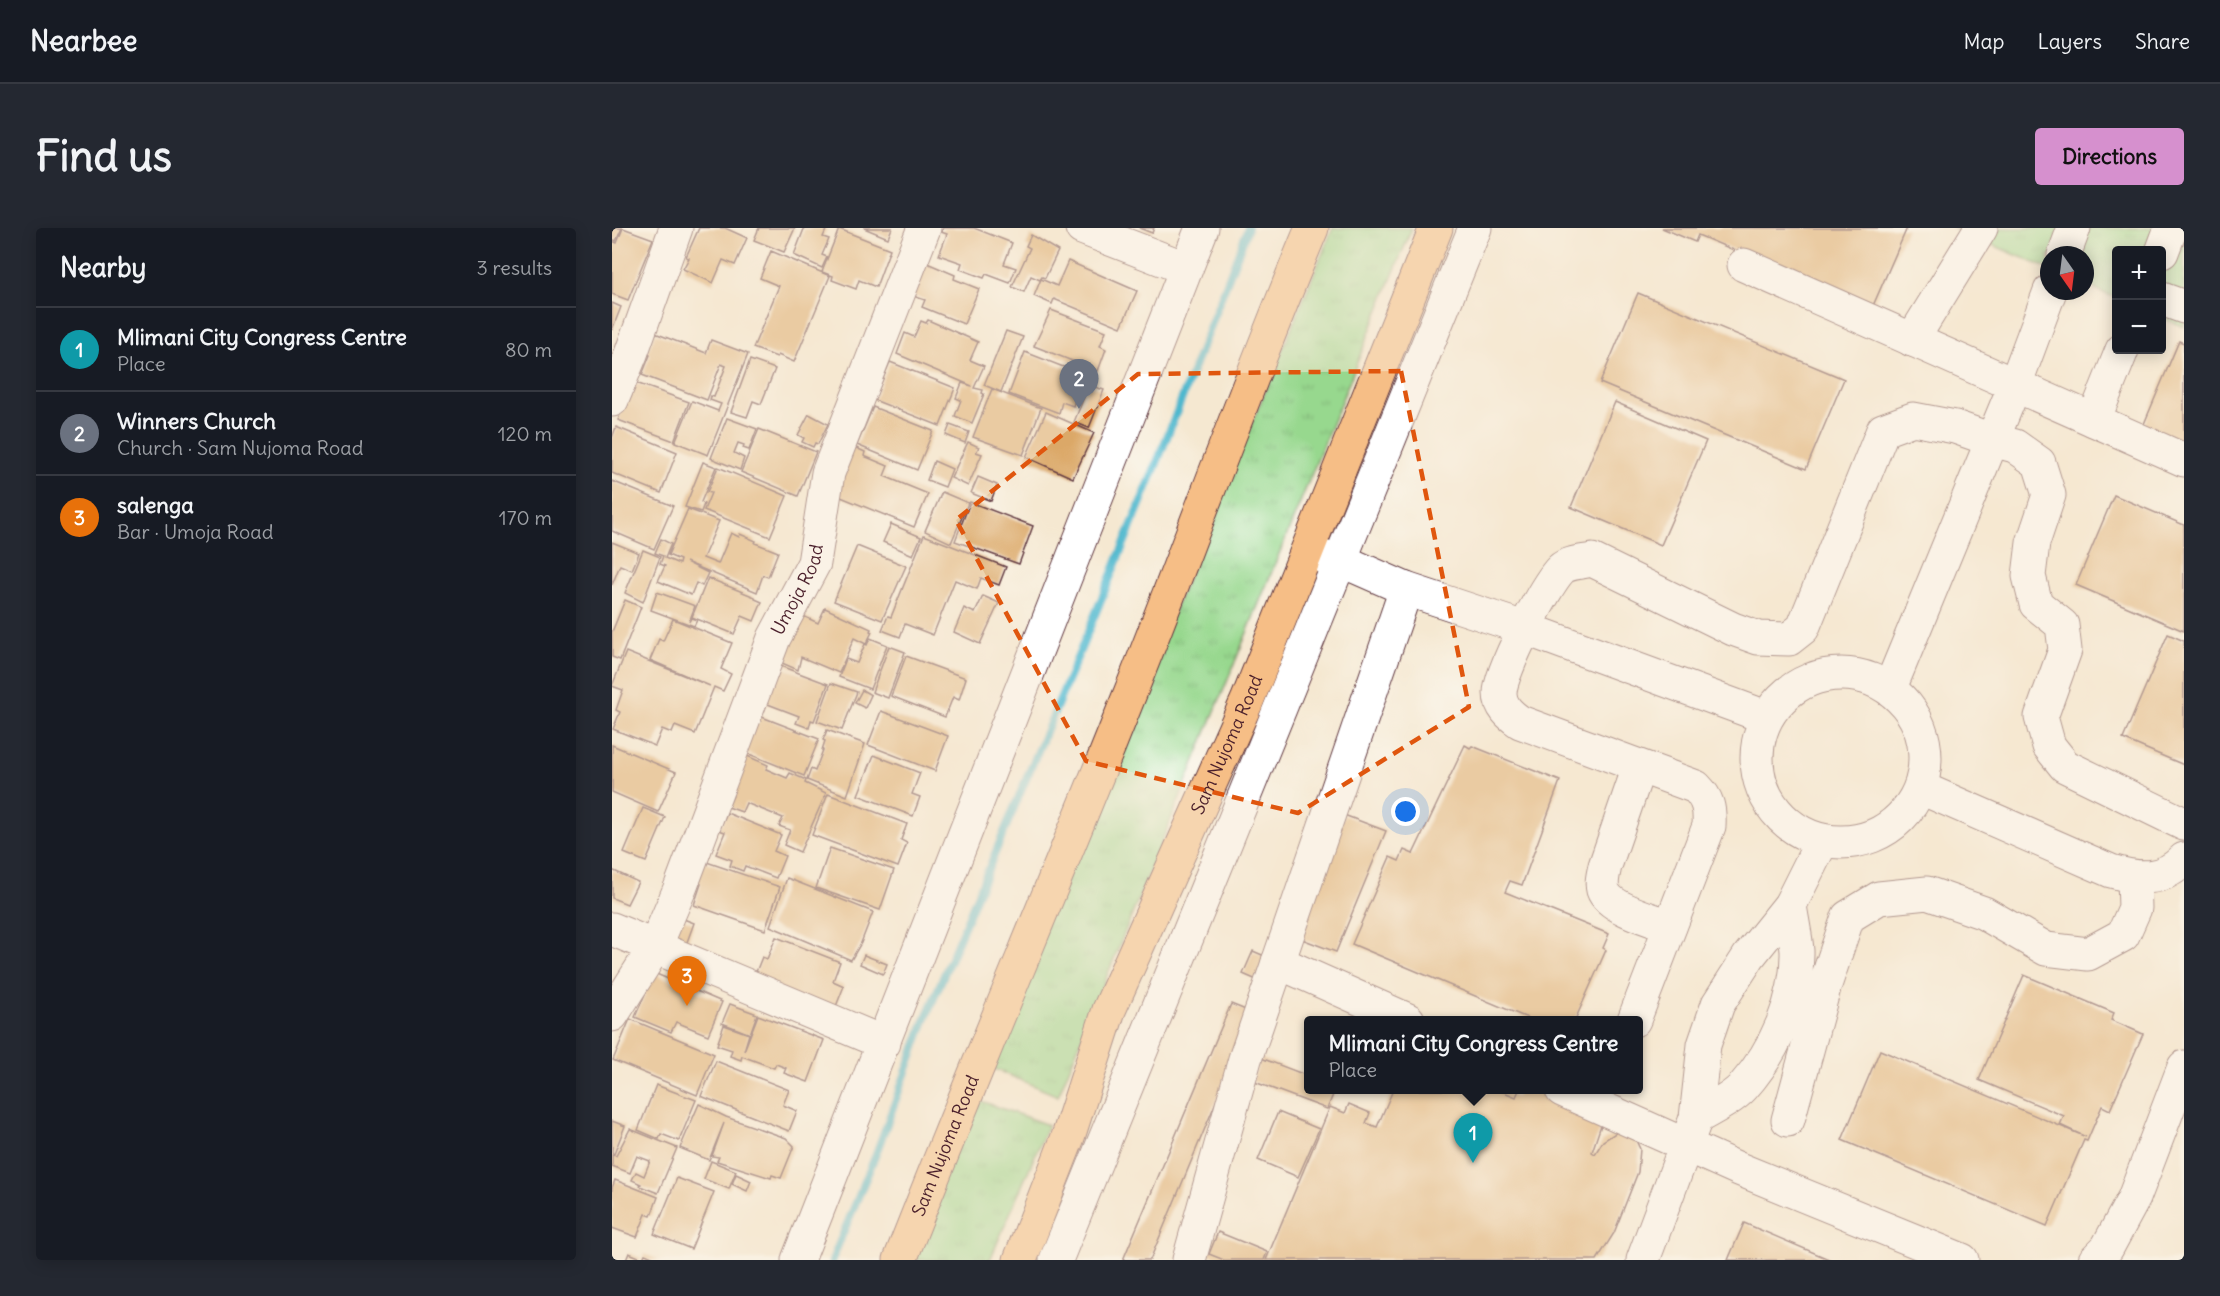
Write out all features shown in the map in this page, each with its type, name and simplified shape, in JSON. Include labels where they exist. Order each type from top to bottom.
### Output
[{"type":"main road","name":"Sam Nujoma Road","points":[[900,1260],[1129,696],[1277,312],[1312,228]]},
{"type":"main road","name":"Sam Nujoma Road","points":[[1020,1260],[1068,1137],[1109,1010],[1247,701],[1436,228]]},
{"type":"main road","points":[[1038,1260],[1109,1010]]},
{"type":"street","points":[[612,400],[676,228]]},
{"type":"street","name":"Umoja Road","points":[[612,1015],[655,947],[681,886],[774,638],[814,563],[828,472],[924,228]]},
{"type":"street","points":[[1082,228],[1185,268]]},
{"type":"street","points":[[798,1260],[1202,228]]},
{"type":"street","points":[[1056,1260],[1475,228]]},
{"type":"street","points":[[1912,340],[1981,228]]},
{"type":"street","points":[[2067,246],[2074,228]]},
{"type":"street","points":[[2164,246],[2171,228]]},
{"type":"street","points":[[1744,265],[2184,460]]},
{"type":"street","points":[[1890,688],[2047,300]]},
{"type":"street","points":[[2165,300],[2184,307]]},
{"type":"street","points":[[2094,420],[2120,354]]},
{"type":"street","points":[[1636,1016],[1709,826],[1710,812],[1705,796],[1696,787],[1521,722],[1508,712],[1501,698],[1501,686],[1524,628],[1547,588],[1563,567],[1592,560],[1732,629],[1758,638],[1788,639],[1803,628],[1883,430],[1913,419],[1955,427],[2015,446],[2039,463],[2049,495],[2033,543],[2029,576],[2036,604],[2062,624],[2065,650],[2041,717],[2049,746],[2065,766],[2184,824]]},
{"type":"street","points":[[1308,552],[1356,567],[1406,589],[1524,628],[1766,717]]},
{"type":"street","points":[[1189,1260],[1245,1059],[1406,589]]},
{"type":"street","points":[[1847,673],[1870,678],[1890,688],[1907,704],[1919,722],[1925,744],[1926,766],[1921,788],[1908,809],[1890,827],[1867,838],[1842,843],[1822,841],[1794,829],[1775,812],[1762,790],[1756,766],[1758,741],[1766,717],[1781,698],[1800,683],[1823,675],[1847,673]]},
{"type":"street","points":[[1639,767],[1605,866],[1602,881],[1604,893],[1614,904],[1670,926]]},
{"type":"street","points":[[1921,788],[2111,871],[2134,878],[2157,876],[2176,867],[2184,859]]},
{"type":"street","points":[[1643,1260],[1692,1132],[1704,1045],[1718,1004],[1749,956],[1790,905],[1822,841]]},
{"type":"street","points":[[1788,1120],[1824,988],[1848,917],[1879,898],[1927,893],[1984,913],[2046,949],[2088,954],[2123,935],[2136,908],[2134,878]]},
{"type":"street","points":[[1692,1132],[1742,1088],[1763,1059],[1786,1016],[1796,981],[1797,950],[1790,905]]},
{"type":"street","points":[[612,929],[884,1043]]},
{"type":"street","points":[[1278,962],[1399,1016]]},
{"type":"street","points":[[2095,1260],[2107,1248],[2134,1198],[2184,1067]]},
{"type":"street","points":[[1577,1094],[1692,1132],[1962,1260]]},
{"type":"highlighted area","points":[[1401,371],[1469,707],[1298,813],[1086,761],[956,520],[1138,374]]},
{"type":"green space","points":[[1333,228],[1412,228],[1058,1096],[985,1065]]},
{"type":"green space","points":[[1953,228],[2184,228],[2184,327],[2166,320],[2166,246],[2112,246],[2112,296],[2094,289],[2094,246],[2040,246],[2040,265]]},
{"type":"green space","points":[[970,1097],[1048,1125],[990,1260],[908,1260]]},
{"type":"building","points":[[612,228],[622,228],[616,241],[612,239]]},
{"type":"building","points":[[623,228],[653,239],[628,300],[612,294],[612,241],[617,243]]},
{"type":"building","points":[[699,228],[725,228],[747,238],[735,265],[723,260],[713,283],[683,269]]},
{"type":"building","points":[[759,228],[795,228],[784,252],[754,240]]},
{"type":"building","points":[[827,228],[823,237],[829,239],[822,255],[827,257],[822,268],[794,255],[804,229]]},
{"type":"building","points":[[864,228],[892,228],[888,238]]},
{"type":"building","points":[[943,228],[974,228],[1012,243],[1004,264],[1016,268],[1010,283],[986,274],[984,278],[960,269],[962,263],[939,255],[947,234],[941,232]]},
{"type":"building","points":[[1139,228],[1154,228],[1152,233]]},
{"type":"building","points":[[1662,228],[1907,228],[1872,308],[1698,235],[1695,242]]},
{"type":"building","points":[[839,229],[890,249],[876,287],[859,280],[856,289],[832,280],[833,276],[822,272]]},
{"type":"building","points":[[1031,235],[1058,251],[1045,278],[1042,277],[1040,280],[1031,276],[1024,292],[1012,287],[1030,248],[1026,246]]},
{"type":"building","points":[[771,251],[830,276],[794,362],[753,348],[779,286],[760,278]]},
{"type":"building","points":[[1068,261],[1137,291],[1121,327],[1054,299],[1052,304],[1034,296],[1041,279],[1057,286]]},
{"type":"building","points":[[927,263],[955,275],[954,279],[979,289],[964,324],[922,307],[925,300],[913,296]]},
{"type":"building","points":[[1638,293],[1844,379],[1806,469],[1600,383]]},
{"type":"building","points":[[612,303],[621,307],[612,330]]},
{"type":"building","points":[[1051,310],[1106,331],[1100,346],[1106,349],[1098,371],[1034,346]]},
{"type":"building","points":[[928,320],[978,342],[970,360],[984,366],[974,388],[983,390],[984,394],[972,423],[955,416],[961,400],[956,398],[962,383],[972,386],[897,354],[905,333],[914,337],[921,321],[926,323]]},
{"type":"building","points":[[1006,331],[1023,337],[1001,392],[984,385]]},
{"type":"building","points":[[655,333],[706,353],[711,340],[748,354],[708,455],[675,442],[692,401],[718,411],[721,404],[710,400],[711,396],[714,397],[726,366],[721,364],[707,400],[642,375]]},
{"type":"building","points":[[2179,341],[2184,343],[2184,449],[2141,431]]},
{"type":"building","points":[[1025,352],[1084,375],[1073,406],[1062,402],[1059,413],[1009,394]]},
{"type":"building","points":[[750,360],[775,369],[761,404],[753,401],[747,417],[731,412]]},
{"type":"building","points":[[890,362],[955,388],[940,426],[874,400]]},
{"type":"building","points":[[636,383],[689,402],[674,441],[618,420],[627,396]]},
{"type":"building","points":[[1089,385],[1104,390],[1089,428],[1074,422]]},
{"type":"building","points":[[992,389],[1041,408],[1023,455],[973,437]]},
{"type":"building","points":[[1615,402],[1706,441],[1661,545],[1571,507]]},
{"type":"building","points":[[873,407],[933,431],[917,470],[857,445]]},
{"type":"building","points":[[1046,412],[1094,433],[1073,478],[1026,457]]},
{"type":"building","points":[[809,414],[828,424],[818,444],[815,443],[813,447],[802,442],[804,438],[798,435]]},
{"type":"building","points":[[727,418],[757,429],[749,450],[738,443],[734,453],[744,458],[740,470],[711,458]]},
{"type":"building","points":[[950,425],[969,432],[965,443],[946,435]]},
{"type":"building","points":[[616,427],[677,452],[661,493],[612,473],[612,438]]},
{"type":"building","points":[[759,429],[816,452],[798,496],[741,472]]},
{"type":"building","points":[[968,442],[979,447],[976,452],[982,454],[968,486],[951,478]]},
{"type":"building","points":[[845,443],[865,452],[864,456],[888,466],[884,476],[928,494],[914,527],[836,495]]},
{"type":"building","points":[[934,461],[952,469],[945,487],[927,480]]},
{"type":"building","points":[[703,462],[716,467],[701,502],[704,504],[701,512],[685,507]]},
{"type":"building","points":[[718,467],[787,496],[770,537],[704,510],[711,493],[707,492]]},
{"type":"building","points":[[978,477],[997,485],[991,501],[971,493]]},
{"type":"building","points":[[612,481],[673,506],[654,549],[612,531]]},
{"type":"building","points":[[942,492],[968,503],[951,543],[925,531]]},
{"type":"building","points":[[2114,495],[2184,525],[2184,631],[2076,585]]},
{"type":"building","points":[[970,502],[1033,526],[1019,564],[955,541]]},
{"type":"building","points":[[688,509],[719,521],[703,558],[718,564],[731,533],[739,537],[740,534],[778,552],[768,577],[763,575],[757,592],[686,562],[708,573],[702,586],[696,583],[691,595],[658,581],[665,566],[660,564],[663,556],[655,553],[661,539],[671,544],[665,558],[679,564],[680,560],[668,555]]},
{"type":"building","points":[[891,524],[921,537],[913,555],[883,542]]},
{"type":"building","points":[[924,535],[1006,567],[999,585],[981,578],[977,589],[955,580],[933,635],[905,624],[900,637],[882,630],[888,616],[891,617]]},
{"type":"building","points":[[612,542],[639,553],[632,570],[620,565],[612,585]]},
{"type":"building","points":[[857,546],[906,566],[882,620],[834,601]]},
{"type":"building","points":[[643,550],[660,557],[643,602],[625,593]]},
{"type":"building","points":[[708,578],[762,602],[754,621],[742,616],[734,634],[692,617]]},
{"type":"building","points":[[657,592],[695,606],[689,622],[691,618],[697,620],[694,626],[651,610]]},
{"type":"building","points":[[983,596],[999,603],[980,644],[954,632],[964,608],[975,613]]},
{"type":"building","points":[[625,600],[641,607],[620,660],[612,657],[612,632]]},
{"type":"building","points":[[825,608],[871,629],[872,632],[866,644],[854,638],[839,673],[801,657],[798,670],[775,660],[801,615],[818,623]]},
{"type":"building","points":[[673,619],[732,643],[721,669],[731,674],[723,691],[714,687],[695,734],[675,726],[672,733],[662,729],[655,746],[613,729],[620,712],[616,710],[623,690],[612,686],[626,652],[710,686],[650,660],[659,639],[663,641]]},
{"type":"building","points":[[2168,634],[2184,641],[2184,765],[2123,739]]},
{"type":"building","points":[[870,638],[887,645],[870,689],[839,677],[846,659],[857,663]]},
{"type":"building","points":[[889,646],[905,652],[888,698],[872,692]]},
{"type":"building","points":[[906,656],[966,678],[959,700],[953,697],[945,717],[891,696]]},
{"type":"building","points":[[767,661],[828,684],[814,721],[811,720],[809,728],[796,723],[799,716],[752,698]]},
{"type":"building","points":[[831,683],[857,692],[842,730],[817,721]]},
{"type":"building","points":[[862,690],[871,695],[865,708],[855,703]]},
{"type":"building","points":[[881,711],[948,736],[935,771],[868,745]]},
{"type":"building","points":[[754,714],[819,739],[804,776],[739,750]]},
{"type":"building","points":[[827,730],[865,744],[847,796],[807,780],[811,769],[815,771]]},
{"type":"building","points":[[612,745],[676,772],[658,812],[612,792]]},
{"type":"building","points":[[1465,745],[1560,781],[1522,885],[1510,881],[1505,892],[1609,934],[1603,948],[1606,950],[1577,1016],[1523,1016],[1352,944],[1390,857],[1399,861],[1404,850],[1413,854]]},
{"type":"building","points":[[731,749],[768,765],[766,769],[787,778],[790,773],[826,793],[800,852],[784,845],[790,830],[779,826],[783,818],[746,803],[742,812],[728,807],[733,796],[713,788]]},
{"type":"building","points":[[874,755],[920,773],[912,794],[920,797],[913,816],[858,795]]},
{"type":"building","points":[[828,794],[907,824],[901,840],[907,843],[898,867],[812,835]]},
{"type":"building","points":[[643,808],[665,817],[646,862],[624,853]]},
{"type":"building","points":[[727,813],[781,835],[774,851],[785,856],[776,878],[745,866],[743,871],[730,866],[732,860],[716,854],[725,832],[719,830]]},
{"type":"building","points":[[1344,815],[1386,831],[1336,952],[1294,936]]},
{"type":"building","points":[[830,848],[894,870],[880,910],[816,888]]},
{"type":"building","points":[[692,857],[780,887],[765,930],[694,905],[701,884],[684,878]]},
{"type":"building","points":[[612,870],[638,882],[627,904],[612,898]]},
{"type":"building","points":[[787,878],[873,912],[861,943],[851,960],[770,926]]},
{"type":"building","points":[[673,915],[694,923],[683,953],[662,944]]},
{"type":"building","points":[[776,937],[840,962],[833,981],[844,986],[833,1014],[752,982],[762,957],[767,959]]},
{"type":"building","points":[[1253,951],[1276,961],[1266,984],[1243,974]]},
{"type":"building","points":[[864,955],[887,964],[883,974],[860,964]]},
{"type":"building","points":[[647,970],[722,1002],[708,1035],[676,1022],[671,1032],[635,1017],[645,994],[638,992]]},
{"type":"building","points":[[2024,975],[2114,1013],[2111,1020],[2143,1034],[2110,1110],[2102,1106],[2087,1141],[2084,1140],[2047,1226],[1842,1140],[1880,1050],[2086,1137],[2060,1125],[2064,1116],[1979,1080]]},
{"type":"building","points":[[730,1004],[757,1014],[750,1034],[722,1023]]},
{"type":"building","points":[[1231,1004],[1253,1013],[1150,1260],[1123,1260]]},
{"type":"building","points":[[758,1015],[824,1040],[808,1082],[784,1073],[786,1068],[776,1064],[774,1068],[742,1056],[741,1060],[730,1056],[732,1050],[717,1045],[724,1025],[749,1034],[744,1051]]},
{"type":"building","points":[[630,1019],[714,1054],[697,1095],[613,1060]]},
{"type":"building","points":[[1261,1058],[1304,1074],[1304,1094],[1333,1094],[1327,1109],[1252,1081]]},
{"type":"building","points":[[716,1061],[789,1090],[783,1105],[797,1111],[789,1131],[701,1096]]},
{"type":"building","points":[[656,1085],[696,1100],[679,1141],[661,1134],[659,1139],[638,1130]]},
{"type":"building","points":[[1391,1094],[1509,1094],[1516,1097],[1517,1094],[1557,1094],[1601,1125],[1592,1152],[1595,1154],[1603,1141],[1620,1130],[1633,1134],[1640,1149],[1638,1172],[1614,1233],[1597,1260],[1266,1260],[1330,1107],[1345,1113],[1349,1104],[1370,1113],[1366,1123],[1377,1127]]},
{"type":"building","points":[[699,1104],[726,1117],[786,1138],[794,1146],[781,1178],[772,1175],[771,1178],[717,1161],[719,1157],[712,1156],[724,1123],[709,1160],[680,1148]]},
{"type":"building","points":[[1278,1112],[1319,1129],[1298,1177],[1258,1160]]},
{"type":"building","points":[[612,1121],[625,1126],[614,1154],[612,1153]]},
{"type":"building","points":[[630,1129],[677,1148],[658,1193],[632,1180],[636,1172],[644,1176],[650,1161],[637,1156],[630,1173],[612,1166],[612,1155],[616,1156]]},
{"type":"building","points":[[711,1161],[736,1171],[729,1189],[704,1179]]},
{"type":"building","points":[[736,1174],[751,1181],[747,1191],[732,1184]]},
{"type":"building","points":[[677,1178],[714,1192],[691,1249],[654,1234]]},
{"type":"building","points":[[615,1180],[658,1197],[651,1216],[646,1214],[637,1237],[612,1228],[612,1188]]},
{"type":"building","points":[[1744,1223],[1831,1260],[1728,1260]]},
{"type":"building","points":[[1218,1232],[1267,1252],[1264,1260],[1224,1260],[1209,1254]]},
{"type":"building","points":[[629,1253],[641,1258],[640,1260],[626,1260]]},
{"type":"building","points":[[645,1254],[659,1260],[642,1260]]},
{"type":"waterway","points":[[832,1260],[874,1159],[927,1015],[1153,473],[1248,228]]},
{"type":"place","name":"Winners Church","points":[[1079,409]]},
{"type":"place","name":"salenga","points":[[687,1006]]},
{"type":"place","name":"Mlimani City Congress Centre","points":[[1473,1163]]}]
